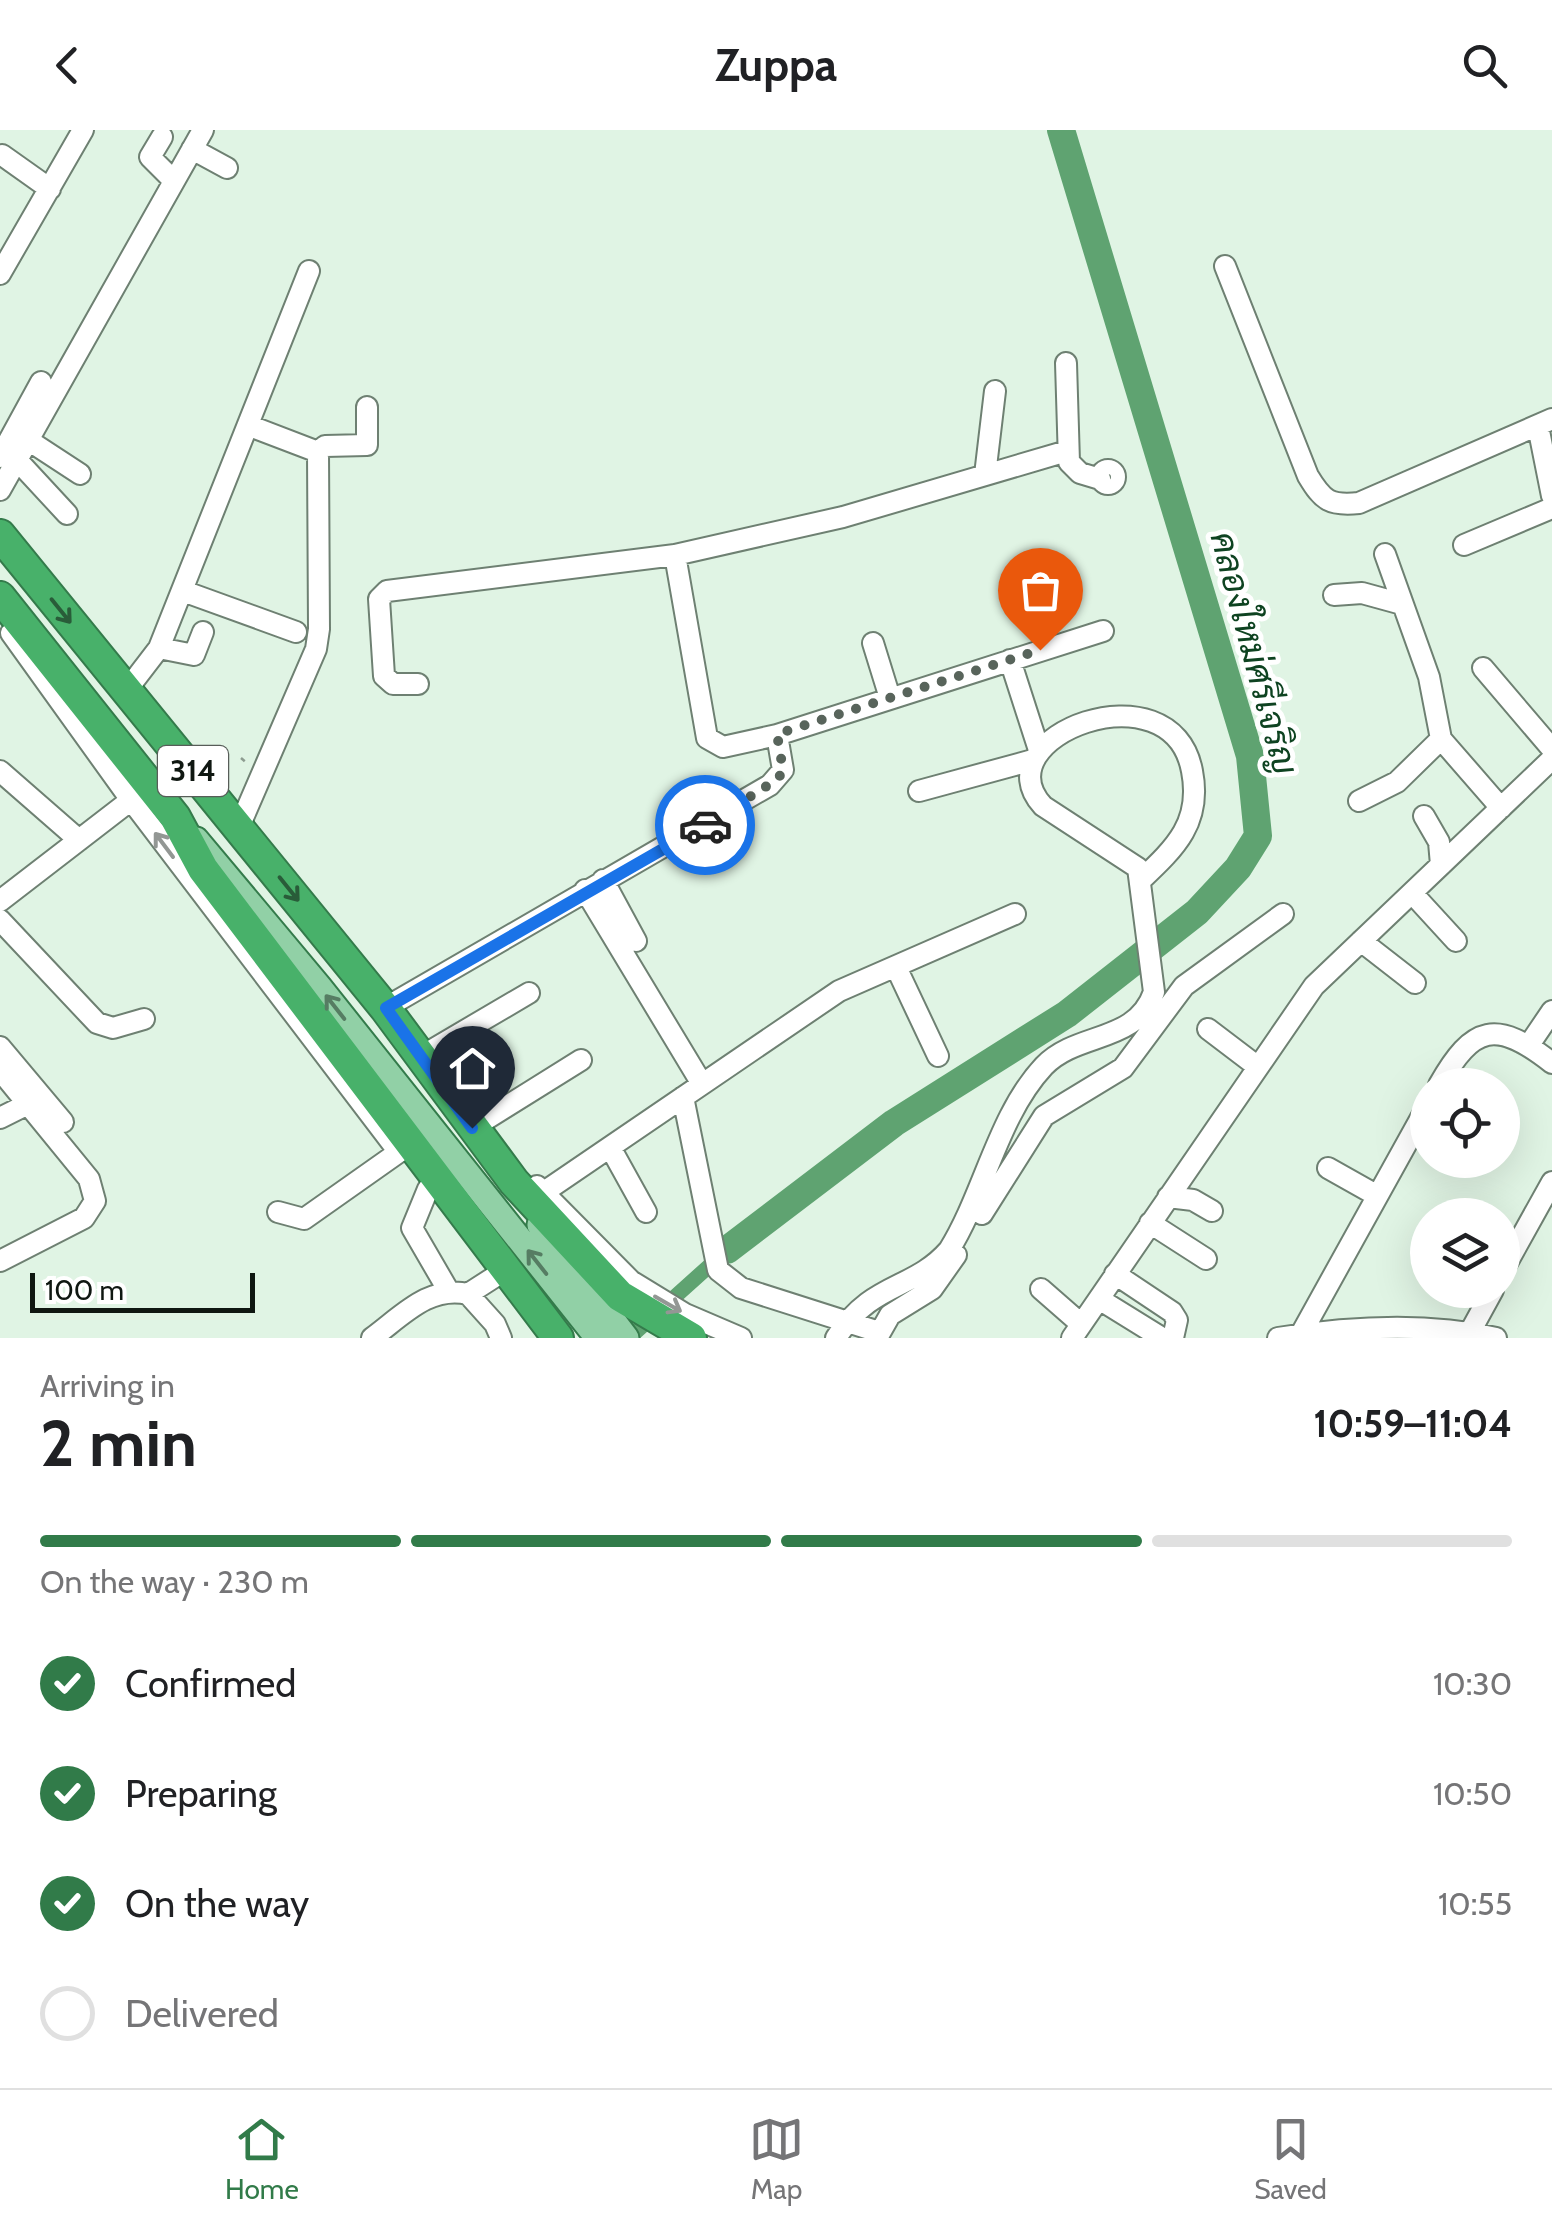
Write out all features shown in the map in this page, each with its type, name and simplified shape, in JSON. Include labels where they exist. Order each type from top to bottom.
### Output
[{"type":"highway","name":"314","points":[[0,534],[386,1008]]},
{"type":"highway","name":"314","points":[[0,597],[175,818]]},
{"type":"highway","points":[[175,818],[202,869],[558,1338]]},
{"type":"highway","points":[[386,1008],[507,1173],[620,1296],[691,1338]]},
{"type":"main road","name":"314","points":[[175,818],[319,986],[598,1338]]},
{"type":"main road","points":[[507,1173],[576,1277],[626,1338]]},
{"type":"street","points":[[0,274],[82,130]]},
{"type":"street","points":[[162,137],[150,158],[173,180]]},
{"type":"street","points":[[5,470],[28,440],[197,139],[227,168]]},
{"type":"street","points":[[2,155],[50,190]]},
{"type":"street","points":[[1225,266],[1308,476],[1324,501],[1336,506],[1359,502],[1545,422],[1552,496]]},
{"type":"street","points":[[126,692],[159,648],[309,271]]},
{"type":"street","points":[[1066,364],[1067,451],[1072,468],[1100,478]]},
{"type":"street","points":[[5,470],[41,382]]},
{"type":"street","points":[[985,474],[994,390]]},
{"type":"street","points":[[239,827],[316,649],[318,452],[325,446],[367,445],[367,406]]},
{"type":"street","points":[[250,426],[318,452]]},
{"type":"street","points":[[28,440],[80,474]]},
{"type":"street","points":[[418,684],[393,684],[384,676],[379,599],[387,591],[675,555],[842,518],[1067,451]]},
{"type":"street","points":[[5,470],[66,514]]},
{"type":"street","points":[[1464,546],[1552,508]]},
{"type":"street","points":[[1385,554],[1428,677],[1441,738],[1501,808]]},
{"type":"street","points":[[675,555],[707,738],[722,747],[777,734],[1103,631]]},
{"type":"street","points":[[182,591],[296,632]]},
{"type":"street","points":[[1334,594],[1362,593],[1402,604]]},
{"type":"street","points":[[0,618],[128,802],[544,1338]]},
{"type":"street","points":[[159,648],[194,655],[202,632]]},
{"type":"street","points":[[873,643],[890,698]]},
{"type":"street","points":[[1010,660],[1036,755]]},
{"type":"street","points":[[1483,668],[1552,749]]},
{"type":"street","points":[[841,1331],[876,1293],[938,1263],[949,1250],[1032,1081],[1047,1063],[1135,1024],[1148,1007],[1154,992],[1132,866],[1043,806],[1032,794],[1028,780],[1044,743],[1112,714],[1133,715],[1163,728],[1183,747],[1196,792],[1187,832],[1132,866]]},
{"type":"street","points":[[386,1008],[770,786],[783,770],[777,734]]},
{"type":"street","points":[[1359,801],[1397,782],[1441,738]]},
{"type":"street","points":[[920,791],[1036,755]]},
{"type":"street","points":[[1041,1288],[1076,1331],[1314,986],[1552,759]]},
{"type":"street","points":[[92,764],[128,802]]},
{"type":"street","points":[[0,771],[79,840]]},
{"type":"street","points":[[0,901],[128,802]]},
{"type":"street","points":[[1424,816],[1439,842],[1442,865]]},
{"type":"street","points":[[594,886],[636,941]]},
{"type":"street","points":[[594,886],[702,1084]]},
{"type":"street","points":[[1412,893],[1456,941]]},
{"type":"street","points":[[544,1192],[839,991],[1015,914]]},
{"type":"street","points":[[683,1097],[718,1270],[741,1288],[841,1331],[878,1335],[890,1315],[941,1279],[1044,1116],[1123,1068],[1184,986],[1283,914]]},
{"type":"street","points":[[0,920],[98,1023],[113,1028],[144,1020]]},
{"type":"street","points":[[1361,941],[1415,983]]},
{"type":"street","points":[[896,968],[938,1056]]},
{"type":"street","points":[[420,1056],[529,993]]},
{"type":"street","points":[[1529,1045],[1552,1011]]},
{"type":"street","points":[[1208,1028],[1258,1067]]},
{"type":"street","points":[[1449,1068],[1470,1039],[1499,1035],[1529,1045],[1552,1064]]},
{"type":"street","points":[[0,1047],[27,1095],[89,1179],[95,1201],[84,1218],[0,1261]]},
{"type":"street","points":[[472,1128],[580,1060]]},
{"type":"street","points":[[0,1070],[63,1122]]},
{"type":"street","points":[[0,1118],[27,1095]]},
{"type":"street","points":[[1301,1334],[1410,1136]]},
{"type":"street","points":[[610,1147],[646,1212]]},
{"type":"street","points":[[278,1212],[304,1219],[399,1152]]},
{"type":"street","points":[[1328,1168],[1376,1195]]},
{"type":"street","points":[[507,1173],[544,1192],[632,1281],[685,1314],[741,1338]]},
{"type":"street","points":[[1520,1240],[1552,1182]]},
{"type":"street","points":[[428,1189],[412,1228],[458,1292],[495,1324],[501,1338]]},
{"type":"street","points":[[1168,1196],[1194,1200],[1212,1211]]},
{"type":"street","points":[[1150,1223],[1206,1259]]},
{"type":"street","points":[[1115,1274],[1172,1312],[1177,1320],[1173,1338]]},
{"type":"street","points":[[372,1338],[430,1296],[458,1292],[496,1276]]},
{"type":"street","points":[[1099,1298],[1162,1338]]},
{"type":"street","points":[[1470,1332],[1483,1308]]},
{"type":"street","points":[[1278,1338],[1301,1334],[1470,1332],[1496,1338]]},
{"type":"waterway","name":"คลองใหม่ศรีเจริญ","points":[[727,1250],[894,1123],[1067,1014],[1197,912],[1238,868],[1258,836],[1250,756],[1061,130]]},
{"type":"waterway","points":[[629,1338],[727,1250]]},
{"type":"way so far","points":[[705,825],[778,779],[783,770],[777,734],[1040,650]]},
{"type":"route","points":[[472,1128],[386,1008],[584,890],[705,825]]}]
